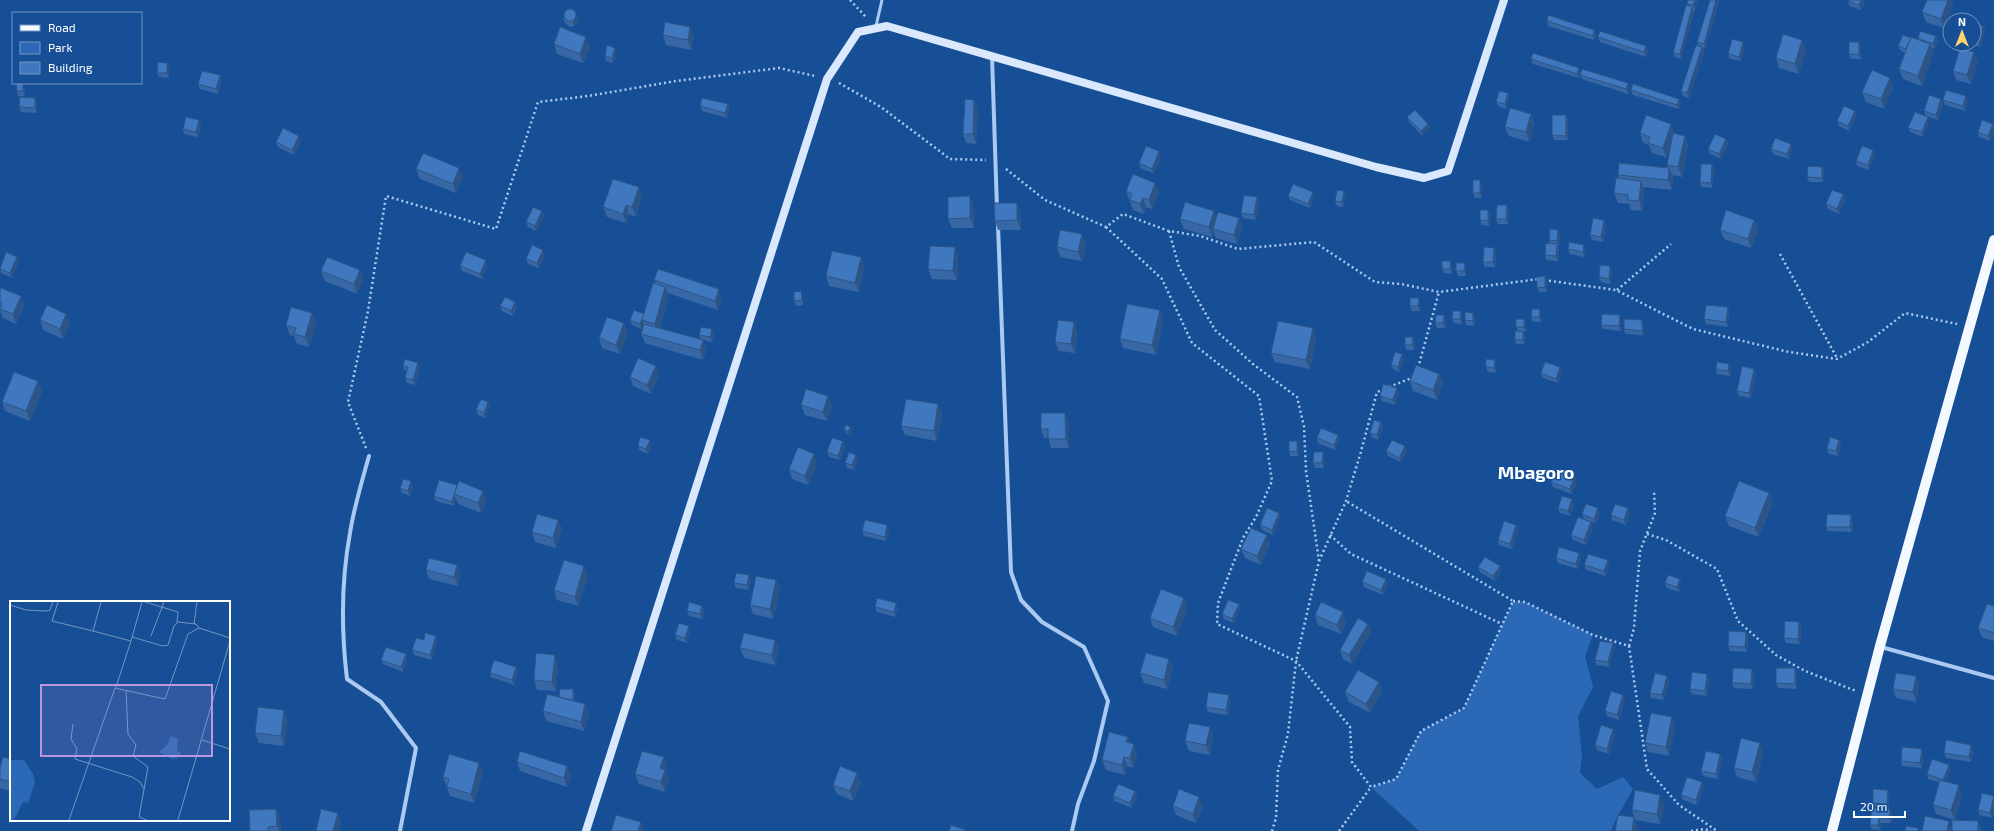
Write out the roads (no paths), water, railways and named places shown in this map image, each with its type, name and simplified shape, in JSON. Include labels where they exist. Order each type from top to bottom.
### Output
[{"type":"main road","points":[[1832,831],[1880,646],[1994,240]]},
{"type":"street","points":[[586,831],[827,79],[858,32],[887,26],[1376,167],[1424,178],[1448,171],[1504,0]]},
{"type":"street","points":[[992,56],[1011,572],[1021,600],[1042,622],[1084,647],[1108,701],[1094,761],[1078,804],[1072,831]]},
{"type":"street","points":[[369,456],[350,532],[342,589],[342,638],[347,679],[381,702],[416,748],[400,831]]},
{"type":"street","points":[[1880,646],[1994,678]]},
{"type":"lane","points":[[876,28],[882,0]]},
{"type":"district","name":"Mbagoro","points":[[1536,473]]}]
